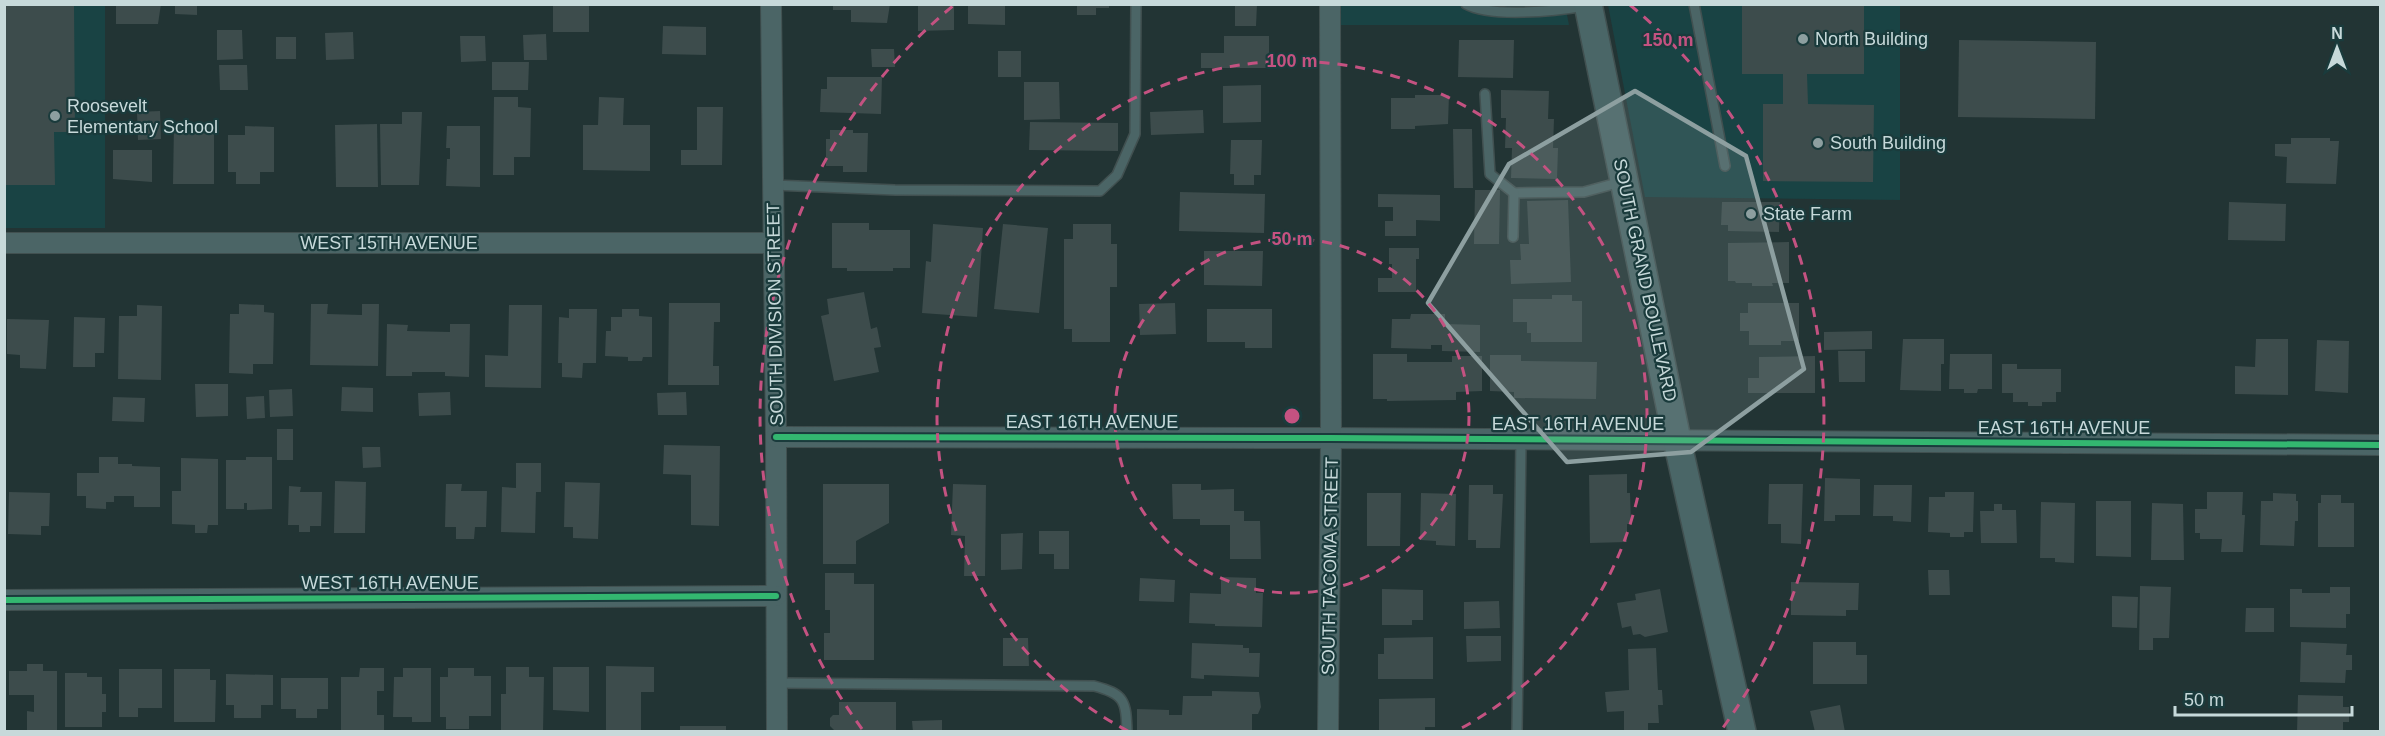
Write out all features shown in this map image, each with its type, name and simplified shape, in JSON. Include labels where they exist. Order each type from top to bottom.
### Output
[{"type":"main road","name":"SOUTH GRAND BOULEVARD","points":[[1588,5],[1677,440],[1742,732]]},
{"type":"street","name":"SOUTH DIVISION STREET","points":[[771,4],[777,732]]},
{"type":"street","name":"SOUTH TACOMA STREET","points":[[1328,732],[1331,438],[1330,4]]},
{"type":"street","name":"WEST 15TH AVENUE","points":[[4,243],[773,243]]},
{"type":"street","name":"EAST 16TH AVENUE","points":[[776,437],[2380,445]]},
{"type":"street","name":"WEST 16TH AVENUE","points":[[4,600],[776,596]]},
{"type":"lane","points":[[773,185],[895,190],[1100,191],[1118,175],[1135,134],[1136,4]]},
{"type":"lane","points":[[1466,4],[1477,11],[1553,11],[1588,5]]},
{"type":"lane","points":[[1694,4],[1725,166]]},
{"type":"lane","points":[[1485,94],[1490,174],[1514,193],[1584,192],[1624,181]]},
{"type":"lane","points":[[1513,237],[1514,193]]},
{"type":"lane","points":[[1517,732],[1521,439]]},
{"type":"lane","points":[[777,683],[1094,686],[1111,690],[1122,698],[1126,710],[1127,732]]},
{"type":"highlighted area","points":[[1635,91],[1746,156],[1804,369],[1691,452],[1567,462],[1428,303],[1509,164]]},
{"type":"shaded area","points":[[1341,4],[1565,5],[1569,25],[1341,25]]},
{"type":"shaded area","name":"Roosevelt Elementary School","points":[[4,5],[105,5],[105,228],[5,228]]},
{"type":"shaded area","points":[[1608,5],[1900,5],[1900,200],[1645,197]]},
{"type":"building","points":[[4,4],[74,4],[75,132],[54,132],[55,185],[4,185]]},
{"type":"building","points":[[116,4],[161,4],[158,24],[116,24]]},
{"type":"building","points":[[175,4],[197,4],[197,15],[175,14]]},
{"type":"building","points":[[553,4],[589,4],[589,32],[553,32]]},
{"type":"building","points":[[833,4],[890,4],[887,23],[851,22],[851,10],[833,10]]},
{"type":"building","points":[[918,4],[954,4],[954,30],[918,31]]},
{"type":"building","points":[[968,4],[1005,4],[1005,25],[968,24]]},
{"type":"building","points":[[1077,4],[1109,4],[1109,8],[1096,8],[1096,15],[1077,15]]},
{"type":"building","points":[[1235,4],[1257,4],[1256,26],[1235,26]]},
{"type":"building","points":[[1742,4],[1864,4],[1864,74],[1807,74],[1808,104],[1874,105],[1873,182],[1763,181],[1763,104],[1783,104],[1783,74],[1742,74]]},
{"type":"building","points":[[663,26],[706,27],[706,55],[662,54]]},
{"type":"building","points":[[217,30],[242,30],[243,59],[217,60]]},
{"type":"building","points":[[353,32],[354,59],[326,60],[325,33]]},
{"type":"building","points":[[546,34],[547,60],[524,60],[523,35]]},
{"type":"building","points":[[460,36],[485,36],[486,61],[461,62]]},
{"type":"building","points":[[1224,36],[1269,36],[1269,68],[1201,68],[1201,53],[1224,53]]},
{"type":"building","points":[[276,37],[296,37],[296,59],[276,59]]},
{"type":"building","points":[[1459,40],[1514,40],[1513,78],[1458,77]]},
{"type":"building","points":[[1959,40],[2096,42],[2095,119],[1958,117]]},
{"type":"building","points":[[871,49],[894,49],[895,67],[872,67]]},
{"type":"building","points":[[998,51],[1021,51],[1021,77],[998,77]]},
{"type":"building","points":[[492,62],[529,62],[528,90],[492,90]]},
{"type":"building","points":[[219,65],[247,65],[248,90],[220,90]]},
{"type":"building","points":[[827,77],[882,77],[881,114],[820,112],[821,89],[827,89]]},
{"type":"building","points":[[1024,82],[1059,82],[1060,119],[1024,120]]},
{"type":"building","points":[[1261,85],[1261,122],[1223,123],[1223,86]]},
{"type":"building","points":[[1501,90],[1549,91],[1548,119],[1554,119],[1553,148],[1558,148],[1557,179],[1511,178],[1512,148],[1505,148],[1506,118],[1501,118]]},
{"type":"building","points":[[1415,95],[1449,95],[1448,124],[1415,126],[1415,129],[1391,129],[1391,98],[1415,98]]},
{"type":"building","points":[[494,97],[518,97],[518,107],[531,108],[530,157],[514,157],[514,175],[493,175]]},
{"type":"building","points":[[599,97],[624,98],[623,125],[650,125],[650,171],[583,170],[583,125],[598,125]]},
{"type":"building","points":[[697,107],[723,107],[722,165],[681,165],[681,150],[697,150]]},
{"type":"building","points":[[1203,110],[1204,133],[1151,135],[1150,112]]},
{"type":"building","points":[[160,111],[161,139],[138,140],[137,112]]},
{"type":"building","points":[[402,112],[422,112],[419,185],[381,185],[380,124],[402,124]]},
{"type":"building","points":[[1030,122],[1118,123],[1118,151],[1029,150]]},
{"type":"building","points":[[377,124],[378,187],[336,187],[335,125]]},
{"type":"building","points":[[174,125],[214,125],[214,184],[173,184]]},
{"type":"building","points":[[245,126],[274,127],[274,172],[260,172],[260,184],[236,184],[236,172],[228,172],[228,135],[245,135]]},
{"type":"building","points":[[447,126],[480,126],[480,187],[446,186],[447,159],[450,159],[450,148],[446,148]]},
{"type":"building","points":[[1453,129],[1472,129],[1473,188],[1454,188]]},
{"type":"building","points":[[830,130],[853,130],[853,133],[868,133],[867,172],[843,172],[843,166],[826,166],[826,139],[830,139]]},
{"type":"building","points":[[2291,138],[2330,138],[2330,141],[2339,141],[2336,184],[2286,183],[2287,157],[2275,156],[2275,144],[2291,144]]},
{"type":"building","points":[[1231,140],[1262,140],[1261,175],[1254,175],[1254,185],[1234,185],[1234,174],[1230,174]]},
{"type":"building","points":[[113,150],[152,150],[152,182],[113,179]]},
{"type":"building","points":[[1475,190],[1500,190],[1499,244],[1474,244]]},
{"type":"building","points":[[1180,192],[1265,194],[1264,233],[1179,231]]},
{"type":"building","points":[[1378,194],[1440,195],[1440,221],[1416,220],[1416,236],[1385,236],[1385,221],[1393,221],[1393,207],[1378,207]]},
{"type":"building","points":[[1568,200],[1571,282],[1511,284],[1510,260],[1521,260],[1520,244],[1529,244],[1527,201]]},
{"type":"building","name":"State Farm","points":[[1722,202],[1780,202],[1779,232],[1728,231],[1728,225],[1721,225]]},
{"type":"building","points":[[2229,202],[2286,204],[2285,241],[2228,240]]},
{"type":"building","points":[[832,223],[869,223],[869,230],[910,230],[910,268],[893,268],[893,271],[847,271],[847,268],[832,268]]},
{"type":"building","points":[[933,224],[983,228],[977,317],[922,313],[926,261],[931,262]]},
{"type":"building","points":[[1003,224],[1048,228],[1039,313],[994,309]]},
{"type":"building","points":[[1073,224],[1111,224],[1111,244],[1117,244],[1117,287],[1110,287],[1110,342],[1072,342],[1072,329],[1064,329],[1064,239],[1073,239]]},
{"type":"building","points":[[1789,242],[1789,283],[1752,286],[1752,283],[1728,281],[1728,243]]},
{"type":"building","points":[[1389,248],[1419,248],[1419,259],[1416,259],[1416,292],[1378,292],[1378,278],[1392,278]]},
{"type":"building","points":[[1204,251],[1263,251],[1262,286],[1204,285]]},
{"type":"building","points":[[864,292],[871,329],[877,327],[881,347],[874,348],[879,372],[834,381],[821,316],[829,314],[827,299]]},
{"type":"building","points":[[1552,295],[1572,295],[1572,301],[1582,301],[1582,342],[1531,342],[1531,333],[1527,333],[1527,322],[1513,322],[1513,299],[1552,299]]},
{"type":"building","points":[[669,303],[720,303],[720,322],[714,322],[713,366],[719,366],[719,385],[668,385]]},
{"type":"building","points":[[1175,303],[1176,334],[1140,335],[1139,304]]},
{"type":"building","points":[[1748,303],[1799,303],[1799,341],[1781,341],[1781,345],[1749,345],[1749,331],[1740,331],[1740,313],[1748,313]]},
{"type":"building","points":[[239,304],[264,305],[264,312],[274,313],[273,364],[253,364],[253,374],[229,373],[230,314],[239,314]]},
{"type":"building","points":[[311,304],[328,304],[327,314],[362,315],[362,304],[379,304],[378,366],[310,365]]},
{"type":"building","points":[[137,305],[162,306],[161,380],[118,379],[119,316],[137,316]]},
{"type":"building","points":[[509,305],[542,305],[541,388],[485,387],[485,355],[508,356]]},
{"type":"building","points":[[569,309],[597,309],[596,363],[583,363],[582,378],[562,377],[562,363],[558,363],[559,317],[569,318]]},
{"type":"building","points":[[622,309],[639,309],[639,316],[652,317],[652,357],[643,357],[642,361],[628,361],[628,357],[605,356],[606,331],[611,331],[611,317],[622,317]]},
{"type":"building","points":[[1207,309],[1272,309],[1272,348],[1245,348],[1245,342],[1207,342]]},
{"type":"building","points":[[1411,314],[1445,314],[1445,324],[1480,325],[1480,352],[1442,351],[1442,345],[1431,345],[1431,349],[1391,348],[1392,319],[1410,319]]},
{"type":"building","points":[[74,317],[105,318],[104,353],[95,353],[95,367],[73,367]]},
{"type":"building","points":[[7,319],[49,320],[46,369],[20,368],[20,355],[7,354]]},
{"type":"building","points":[[387,324],[408,325],[407,331],[450,332],[450,324],[470,324],[469,377],[445,376],[445,372],[412,372],[412,376],[386,376]]},
{"type":"building","points":[[1872,331],[1872,349],[1824,350],[1824,332]]},
{"type":"building","points":[[1903,339],[1944,339],[1941,391],[1900,390]]},
{"type":"building","points":[[2256,339],[2288,339],[2288,395],[2235,394],[2235,366],[2255,367]]},
{"type":"building","points":[[2317,340],[2349,341],[2348,393],[2315,391]]},
{"type":"building","points":[[1838,351],[1865,351],[1865,382],[1839,382]]},
{"type":"building","points":[[1373,354],[1407,354],[1407,362],[1452,362],[1452,356],[1482,356],[1482,391],[1456,392],[1456,400],[1387,401],[1387,399],[1373,399]]},
{"type":"building","points":[[1950,354],[1992,354],[1992,389],[1978,389],[1977,393],[1964,393],[1964,389],[1949,389]]},
{"type":"building","points":[[1490,355],[1521,355],[1521,361],[1597,362],[1596,399],[1514,398],[1514,392],[1490,391]]},
{"type":"building","points":[[1815,356],[1815,393],[1748,393],[1748,378],[1759,378],[1759,357]]},
{"type":"building","points":[[2002,364],[2017,364],[2017,369],[2061,369],[2061,392],[2056,392],[2056,402],[2042,402],[2042,406],[2028,406],[2028,402],[2013,402],[2013,393],[2002,393]]},
{"type":"building","points":[[195,384],[228,384],[228,416],[196,417]]},
{"type":"building","points":[[342,387],[373,388],[373,412],[341,411]]},
{"type":"building","points":[[292,389],[293,416],[270,417],[269,390]]},
{"type":"building","points":[[450,392],[451,415],[419,416],[418,393]]},
{"type":"building","points":[[686,392],[687,415],[658,415],[657,393]]},
{"type":"building","points":[[264,396],[265,418],[247,419],[246,397]]},
{"type":"building","points":[[113,397],[145,398],[144,422],[112,421]]},
{"type":"building","points":[[277,429],[293,429],[293,460],[277,460]]},
{"type":"building","points":[[664,445],[720,446],[719,526],[691,525],[691,475],[663,474]]},
{"type":"building","points":[[362,447],[380,447],[381,467],[363,468]]},
{"type":"building","points":[[99,457],[118,457],[118,464],[160,467],[160,507],[134,507],[134,496],[114,496],[114,502],[106,502],[106,509],[86,508],[86,496],[77,496],[77,473],[99,473]]},
{"type":"building","points":[[246,457],[272,457],[272,509],[247,510],[247,503],[244,503],[244,509],[226,509],[226,460],[246,460]]},
{"type":"building","points":[[181,458],[218,459],[218,525],[208,525],[207,533],[195,533],[195,525],[172,524],[172,491],[181,491]]},
{"type":"building","points":[[516,463],[541,463],[541,492],[536,492],[535,533],[501,532],[502,487],[516,488]]},
{"type":"building","points":[[1627,474],[1631,524],[1627,524],[1627,542],[1590,543],[1589,475]]},
{"type":"building","points":[[1825,478],[1860,479],[1860,515],[1835,515],[1835,521],[1824,521]]},
{"type":"building","points":[[335,481],[366,482],[365,533],[334,533]]},
{"type":"building","points":[[565,482],[600,483],[598,539],[573,538],[573,527],[564,527]]},
{"type":"building","points":[[446,484],[462,484],[461,491],[487,491],[486,527],[475,527],[474,539],[456,539],[456,527],[445,527]]},
{"type":"building","points":[[823,484],[889,484],[889,523],[856,541],[856,564],[823,564]]},
{"type":"building","points":[[953,484],[986,485],[985,576],[964,576],[965,536],[951,535]]},
{"type":"building","points":[[1172,484],[1201,484],[1201,490],[1234,489],[1234,511],[1244,511],[1244,521],[1260,521],[1261,559],[1230,559],[1230,525],[1200,525],[1200,519],[1173,519]]},
{"type":"building","points":[[1769,484],[1803,484],[1801,544],[1781,543],[1781,524],[1768,524]]},
{"type":"building","points":[[1469,485],[1493,485],[1493,494],[1503,494],[1500,548],[1476,548],[1476,540],[1468,540]]},
{"type":"building","points":[[1874,485],[1912,485],[1911,522],[1893,521],[1893,516],[1873,516]]},
{"type":"building","points":[[289,486],[301,487],[300,492],[322,492],[321,526],[310,526],[310,532],[299,532],[299,525],[288,525]]},
{"type":"building","points":[[9,492],[50,493],[49,526],[41,526],[41,535],[8,534]]},
{"type":"building","points":[[1945,492],[1974,492],[1973,532],[1964,532],[1964,537],[1950,537],[1950,533],[1928,532],[1929,497],[1945,497]]},
{"type":"building","points":[[2207,492],[2243,492],[2242,515],[2245,515],[2243,552],[2221,552],[2222,539],[2200,539],[2200,533],[2195,533],[2195,509],[2207,509]]},
{"type":"building","points":[[1367,493],[1401,493],[1400,546],[1367,546]]},
{"type":"building","points":[[1421,493],[1456,494],[1455,546],[1436,545],[1436,541],[1420,540]]},
{"type":"building","points":[[2273,493],[2296,494],[2298,521],[2295,521],[2294,546],[2260,545],[2261,501],[2273,501]]},
{"type":"building","points":[[2321,495],[2341,495],[2341,503],[2354,503],[2354,547],[2318,547],[2318,503],[2321,503]]},
{"type":"building","points":[[2096,501],[2131,501],[2131,557],[2096,556]]},
{"type":"building","points":[[2041,502],[2075,503],[2074,563],[2055,562],[2055,558],[2040,558]]},
{"type":"building","points":[[2152,503],[2183,504],[2184,560],[2151,560]]},
{"type":"building","points":[[1994,504],[2002,504],[2002,510],[2016,510],[2017,543],[1981,543],[1980,511],[1994,511]]},
{"type":"building","points":[[1039,531],[1069,531],[1069,569],[1054,569],[1054,554],[1039,554]]},
{"type":"building","points":[[1023,533],[1022,569],[1001,570],[1001,534]]},
{"type":"building","points":[[1928,570],[1949,570],[1950,595],[1929,595]]},
{"type":"building","points":[[825,573],[854,573],[854,584],[874,584],[874,660],[824,660],[824,633],[830,633],[830,610],[825,610]]},
{"type":"building","points":[[1221,577],[1256,578],[1256,593],[1263,593],[1262,627],[1189,623],[1190,593],[1221,594]]},
{"type":"building","points":[[1140,578],[1175,580],[1174,602],[1139,601]]},
{"type":"building","points":[[1791,582],[1859,583],[1858,610],[1846,610],[1846,616],[1791,615]]},
{"type":"building","points":[[2140,586],[2171,587],[2169,638],[2153,638],[2153,650],[2139,650]]},
{"type":"building","points":[[2330,587],[2350,587],[2350,614],[2346,614],[2346,628],[2290,627],[2290,589],[2302,589],[2302,593],[2330,593]]},
{"type":"building","points":[[1382,589],[1423,590],[1423,620],[1412,620],[1412,625],[1382,625]]},
{"type":"building","points":[[1660,589],[1668,632],[1645,637],[1640,634],[1633,635],[1631,626],[1622,628],[1617,603],[1636,600],[1635,594]]},
{"type":"building","points":[[2112,596],[2138,597],[2137,628],[2112,627]]},
{"type":"building","points":[[1499,601],[1500,628],[1464,629],[1464,602]]},
{"type":"building","points":[[2246,608],[2274,608],[2274,632],[2245,632]]},
{"type":"building","points":[[1466,636],[1501,636],[1501,661],[1467,662]]},
{"type":"building","points":[[1433,637],[1433,679],[1378,679],[1378,654],[1384,654],[1384,638]]},
{"type":"building","points":[[1003,638],[1028,638],[1029,666],[1003,666]]},
{"type":"building","points":[[1813,642],[1856,642],[1856,655],[1867,655],[1867,684],[1813,684]]},
{"type":"building","points":[[2301,642],[2347,644],[2346,655],[2352,655],[2352,670],[2346,670],[2345,683],[2300,682]]},
{"type":"building","points":[[1192,643],[1243,645],[1243,648],[1249,648],[1249,653],[1260,653],[1259,677],[1204,675],[1204,679],[1191,678]]},
{"type":"building","points":[[1656,648],[1658,690],[1662,690],[1663,705],[1658,705],[1659,723],[1648,723],[1648,730],[1624,731],[1624,711],[1607,712],[1605,692],[1629,690],[1628,649]]},
{"type":"building","points":[[27,664],[43,664],[43,671],[57,671],[57,732],[27,732],[27,711],[34,712],[34,695],[9,695],[9,671],[27,671]]},
{"type":"building","points":[[606,666],[654,667],[654,692],[641,692],[641,732],[606,732]]},
{"type":"building","points":[[506,667],[529,667],[529,677],[544,677],[543,732],[501,732],[501,694],[506,694]]},
{"type":"building","points":[[553,667],[589,667],[589,712],[553,710]]},
{"type":"building","points":[[360,668],[384,668],[384,691],[377,691],[377,715],[384,715],[384,730],[341,732],[341,677],[359,677]]},
{"type":"building","points":[[403,668],[431,668],[431,722],[412,722],[412,717],[393,717],[394,677],[403,677]]},
{"type":"building","points":[[448,668],[474,668],[474,676],[491,676],[491,716],[469,716],[469,729],[446,729],[446,717],[440,717],[440,677],[448,677]]},
{"type":"building","points":[[119,669],[162,669],[162,708],[138,708],[138,717],[119,717]]},
{"type":"building","points":[[174,669],[210,669],[210,680],[216,680],[215,722],[174,722]]},
{"type":"building","points":[[65,673],[87,673],[87,677],[102,677],[102,694],[106,694],[106,712],[102,712],[102,727],[65,727]]},
{"type":"building","points":[[226,674],[273,675],[273,705],[261,705],[261,718],[234,718],[234,705],[226,705]]},
{"type":"building","points":[[281,678],[328,678],[328,709],[317,709],[317,718],[296,718],[296,709],[281,709]]},
{"type":"building","points":[[1212,691],[1259,692],[1261,707],[1258,714],[1252,714],[1252,732],[1137,732],[1137,709],[1169,710],[1169,715],[1182,715],[1183,696],[1212,696]]},
{"type":"building","points":[[2298,695],[2343,696],[2343,707],[2349,707],[2349,722],[2343,722],[2343,732],[2297,732]]},
{"type":"building","points":[[1435,698],[1435,727],[1425,727],[1425,732],[1379,732],[1379,699]]},
{"type":"building","points":[[839,702],[896,702],[896,732],[834,730],[830,726],[830,718],[833,715],[839,715]]},
{"type":"building","points":[[1840,705],[1845,732],[1815,732],[1810,711]]},
{"type":"building","points":[[942,720],[942,732],[913,732],[912,721]]},
{"type":"building","points":[[680,726],[726,726],[726,732],[680,732]]},
{"type":"cycle path","points":[[776,437],[2380,445]]},
{"type":"cycle path","points":[[4,600],[776,596]]},
{"type":"place","name":"North Building","points":[[1803,39]]},
{"type":"place","name":"Roosevelt Elementary School","points":[[55,116]]},
{"type":"place","name":"South Building","points":[[1818,143]]},
{"type":"place","name":"State Farm","points":[[1751,214]]}]
